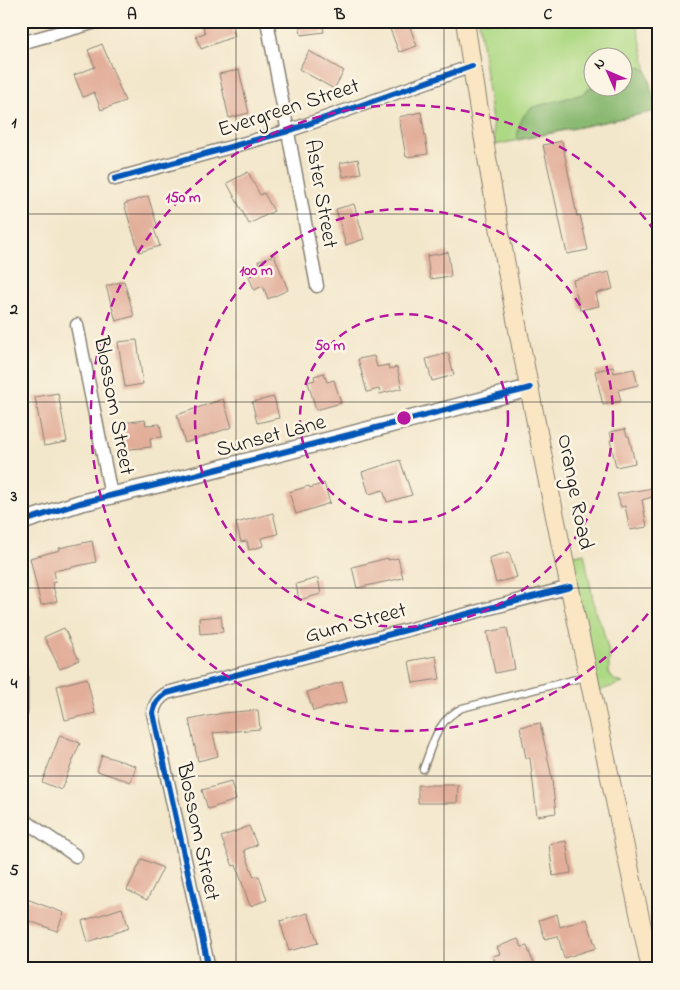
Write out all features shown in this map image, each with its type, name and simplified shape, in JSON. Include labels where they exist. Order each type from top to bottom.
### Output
[{"type":"main road","name":"Orange Road","points":[[465,21],[530,388],[651,969]]},
{"type":"street","points":[[21,43],[100,21]]},
{"type":"street","name":"Aster Street","points":[[267,21],[317,286]]},
{"type":"street","name":"Evergreen Street","points":[[115,179],[288,130],[472,66]]},
{"type":"street","name":"Blossom Street","points":[[77,325],[111,495]]},
{"type":"street","name":"Sunset Lane","points":[[21,522],[54,510],[530,388]]},
{"type":"street","name":"Gum Street","points":[[156,703],[160,697],[167,693],[570,587]]},
{"type":"street","points":[[21,667],[21,713]]},
{"type":"street","name":"Blossom Street","points":[[156,703],[153,713],[209,969]]},
{"type":"street","points":[[21,818],[76,856]]},
{"type":"lane","points":[[423,769],[438,729],[443,721],[452,713],[462,708],[589,676]]},
{"type":"green space","points":[[479,21],[636,21],[656,111],[495,145]]},
{"type":"green space","points":[[641,67],[647,71],[656,111],[517,140],[521,121],[533,107],[582,94],[582,98],[632,98],[632,68]]},
{"type":"green space","points":[[584,553],[596,615],[602,626],[609,653],[609,673],[614,680],[623,683],[598,691],[570,556]]},
{"type":"building","points":[[217,21],[230,21],[235,36],[201,49],[196,36],[205,33],[203,27]]},
{"type":"building","points":[[299,21],[322,21],[324,32],[301,35]]},
{"type":"building","points":[[408,22],[417,46],[399,52],[390,29]]},
{"type":"building","points":[[102,44],[125,101],[101,110],[94,92],[83,97],[74,75],[95,67],[88,50]]},
{"type":"building","points":[[309,51],[344,71],[334,89],[299,69]]},
{"type":"building","points":[[239,70],[249,113],[229,118],[219,74]]},
{"type":"building","points":[[421,112],[428,154],[406,157],[399,117]]},
{"type":"building","points":[[562,141],[577,216],[580,215],[588,250],[567,254],[543,145]]},
{"type":"building","points":[[358,159],[361,173],[343,177],[340,163]]},
{"type":"building","points":[[248,172],[260,195],[264,193],[274,211],[249,224],[227,183]]},
{"type":"building","points":[[148,196],[158,228],[154,229],[160,246],[139,252],[124,204]]},
{"type":"building","points":[[354,204],[364,239],[346,245],[336,209]]},
{"type":"building","points":[[448,252],[451,276],[430,279],[427,256]]},
{"type":"building","points":[[274,255],[288,290],[268,299],[263,286],[254,290],[247,271],[260,266],[258,261]]},
{"type":"building","points":[[609,272],[613,289],[596,293],[599,306],[580,310],[573,280]]},
{"type":"building","points":[[124,281],[134,316],[116,321],[106,286]]},
{"type":"building","points":[[137,340],[143,384],[125,387],[118,342]]},
{"type":"building","points":[[448,353],[454,375],[432,381],[426,359]]},
{"type":"building","points":[[374,356],[377,367],[388,365],[389,369],[397,367],[402,388],[380,394],[379,389],[367,392],[358,359]]},
{"type":"building","points":[[613,367],[614,373],[634,369],[638,385],[618,390],[621,401],[603,405],[595,371]]},
{"type":"building","points":[[324,373],[327,382],[334,380],[341,403],[316,410],[308,382],[315,380],[314,376]]},
{"type":"building","points":[[58,393],[67,442],[44,446],[35,397]]},
{"type":"building","points":[[274,397],[279,418],[257,423],[252,402]]},
{"type":"building","points":[[223,399],[232,427],[185,443],[177,415]]},
{"type":"building","points":[[145,420],[146,425],[160,424],[162,437],[150,438],[151,447],[121,450],[119,439],[124,438],[122,423]]},
{"type":"building","points":[[625,429],[627,436],[629,436],[635,463],[616,467],[610,432]]},
{"type":"building","points":[[400,460],[412,495],[387,502],[383,490],[369,494],[362,472]]},
{"type":"building","points":[[324,483],[330,503],[296,514],[289,492]]},
{"type":"building","points":[[659,487],[659,495],[642,500],[647,527],[630,530],[625,506],[621,507],[617,494]]},
{"type":"building","points":[[273,513],[278,534],[261,538],[263,546],[249,550],[247,541],[241,542],[236,523]]},
{"type":"building","points":[[92,541],[96,562],[54,571],[56,582],[52,583],[57,601],[41,605],[30,558],[60,550],[59,548]]},
{"type":"building","points":[[509,552],[517,577],[496,583],[489,558]]},
{"type":"building","points":[[388,558],[388,560],[398,558],[403,578],[357,588],[352,567]]},
{"type":"building","points":[[318,578],[321,594],[299,600],[296,584]]},
{"type":"building","points":[[221,616],[223,632],[200,634],[199,618]]},
{"type":"building","points":[[64,628],[79,660],[60,669],[44,637]]},
{"type":"building","points":[[507,628],[515,669],[495,673],[487,632]]},
{"type":"building","points":[[436,656],[440,679],[413,683],[409,661]]},
{"type":"building","points":[[87,678],[95,713],[65,720],[57,686]]},
{"type":"building","points":[[342,682],[347,702],[313,711],[307,692]]},
{"type":"building","points":[[258,710],[260,729],[213,733],[218,756],[198,761],[189,720],[223,713]]},
{"type":"building","points":[[540,723],[551,773],[556,813],[537,816],[530,758],[526,758],[520,727]]},
{"type":"building","points":[[60,735],[80,743],[61,790],[42,782]]},
{"type":"building","points":[[102,755],[136,766],[131,782],[97,771]]},
{"type":"building","points":[[231,782],[236,800],[208,809],[202,790]]},
{"type":"building","points":[[418,785],[458,785],[457,803],[418,803]]},
{"type":"building","points":[[249,826],[257,845],[244,850],[254,877],[259,876],[267,900],[250,906],[236,865],[233,866],[221,837]]},
{"type":"building","points":[[566,841],[571,873],[553,876],[549,844]]},
{"type":"building","points":[[142,859],[163,868],[147,900],[127,890]]},
{"type":"building","points":[[24,898],[64,913],[57,931],[21,918],[21,906]]},
{"type":"building","points":[[122,908],[129,928],[88,942],[82,921]]},
{"type":"building","points":[[308,913],[318,943],[289,951],[280,921]]},
{"type":"building","points":[[557,914],[560,927],[587,919],[596,948],[564,958],[558,936],[545,939],[539,920]]},
{"type":"building","points":[[518,939],[522,947],[527,946],[534,965],[523,969],[498,969],[493,956],[500,954],[497,947]]},
{"type":"cycle path","points":[[115,179],[288,131],[472,66]]},
{"type":"cycle path","points":[[21,522],[80,503],[530,388]]},
{"type":"cycle path","points":[[209,969],[153,713],[160,699],[167,693],[570,587]]}]
